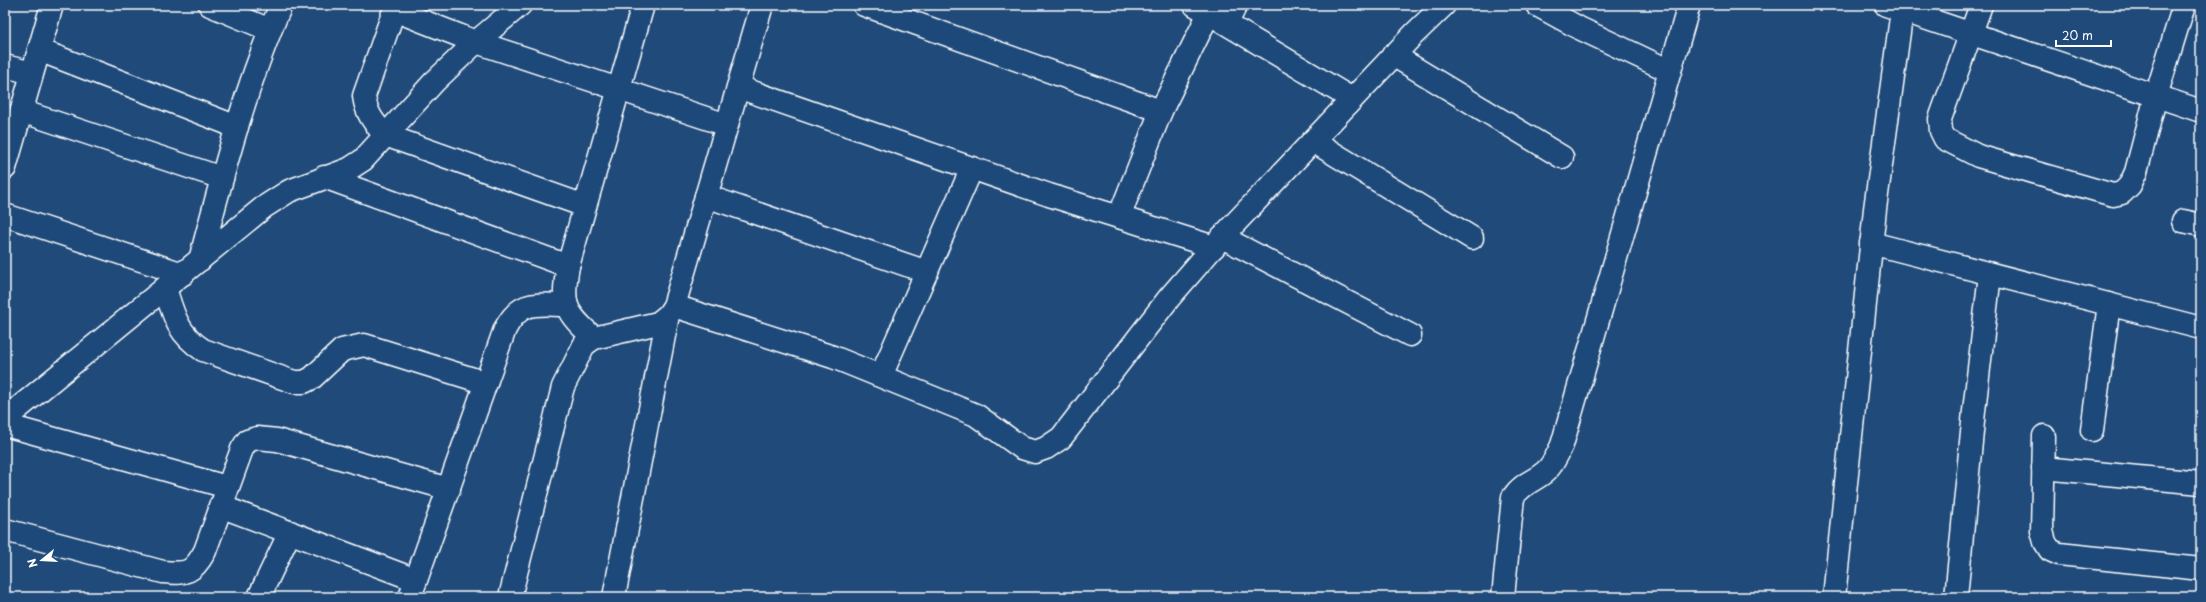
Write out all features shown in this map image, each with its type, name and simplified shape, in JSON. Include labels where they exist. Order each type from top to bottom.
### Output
[{"type":"street","points":[[5,168],[52,5]]},
{"type":"street","points":[[210,5],[270,30]]},
{"type":"street","points":[[200,260],[237,127],[270,30],[281,5]]},
{"type":"street","points":[[5,418],[264,207],[289,191],[349,169],[363,160],[434,82],[476,42],[520,5]]},
{"type":"street","points":[[594,338],[573,319],[566,305],[564,287],[568,266],[643,5]]},
{"type":"street","points":[[614,597],[671,311],[762,5]]},
{"type":"street","points":[[864,5],[1161,111]]},
{"type":"street","points":[[671,311],[833,357],[976,415],[1022,448],[1035,452],[1046,448],[1061,438],[1169,298],[1218,242],[1393,55],[1444,5]]},
{"type":"street","points":[[1538,5],[1579,28],[1670,71]]},
{"type":"street","points":[[1503,597],[1513,497],[1519,488],[1546,471],[1554,462],[1562,445],[1689,5]]},
{"type":"street","points":[[1981,5],[1972,34],[1940,119],[1941,131],[1945,139],[1978,156],[2113,195],[2122,193],[2130,185],[2136,172],[2156,96],[2184,5]]},
{"type":"street","points":[[585,206],[385,135],[370,117],[365,106],[364,96],[395,8],[476,42],[727,125]]},
{"type":"street","points":[[1834,597],[1894,8],[2201,111]]},
{"type":"street","points":[[1119,217],[1161,111],[1217,11],[1352,99]]},
{"type":"street","points":[[39,50],[237,127]]},
{"type":"street","points":[[1393,55],[1562,157]]},
{"type":"street","points":[[5,66],[32,73]]},
{"type":"street","points":[[738,87],[1119,217],[1218,242],[1410,335]]},
{"type":"street","points":[[21,111],[222,178]]},
{"type":"street","points":[[1313,141],[1472,238]]},
{"type":"street","points":[[881,376],[972,168]]},
{"type":"street","points":[[324,177],[568,266]]},
{"type":"street","points":[[706,196],[927,272]]},
{"type":"street","points":[[5,215],[183,274]]},
{"type":"street","points":[[1871,243],[2201,328]]},
{"type":"street","points":[[1956,597],[1974,410],[1990,274]]},
{"type":"street","points":[[165,288],[176,322],[184,335],[193,343],[203,350],[294,382],[304,382],[312,378],[342,350],[364,345],[486,383]]},
{"type":"street","points":[[2092,430],[2109,304]]},
{"type":"street","points":[[5,426],[224,496],[290,532],[413,589],[505,329],[512,315],[522,307],[534,305],[566,305]]},
{"type":"street","points":[[510,597],[563,387],[584,345],[594,338],[658,322],[671,311]]},
{"type":"street","points":[[2044,436],[2042,531],[2045,542],[2050,550],[2073,556],[2201,569]]},
{"type":"street","points":[[5,530],[163,572],[180,574],[190,571],[198,563],[205,551],[224,496],[247,441],[266,438],[448,489]]},
{"type":"street","points":[[2043,468],[2201,483]]},
{"type":"street","points":[[259,597],[290,532]]}]
